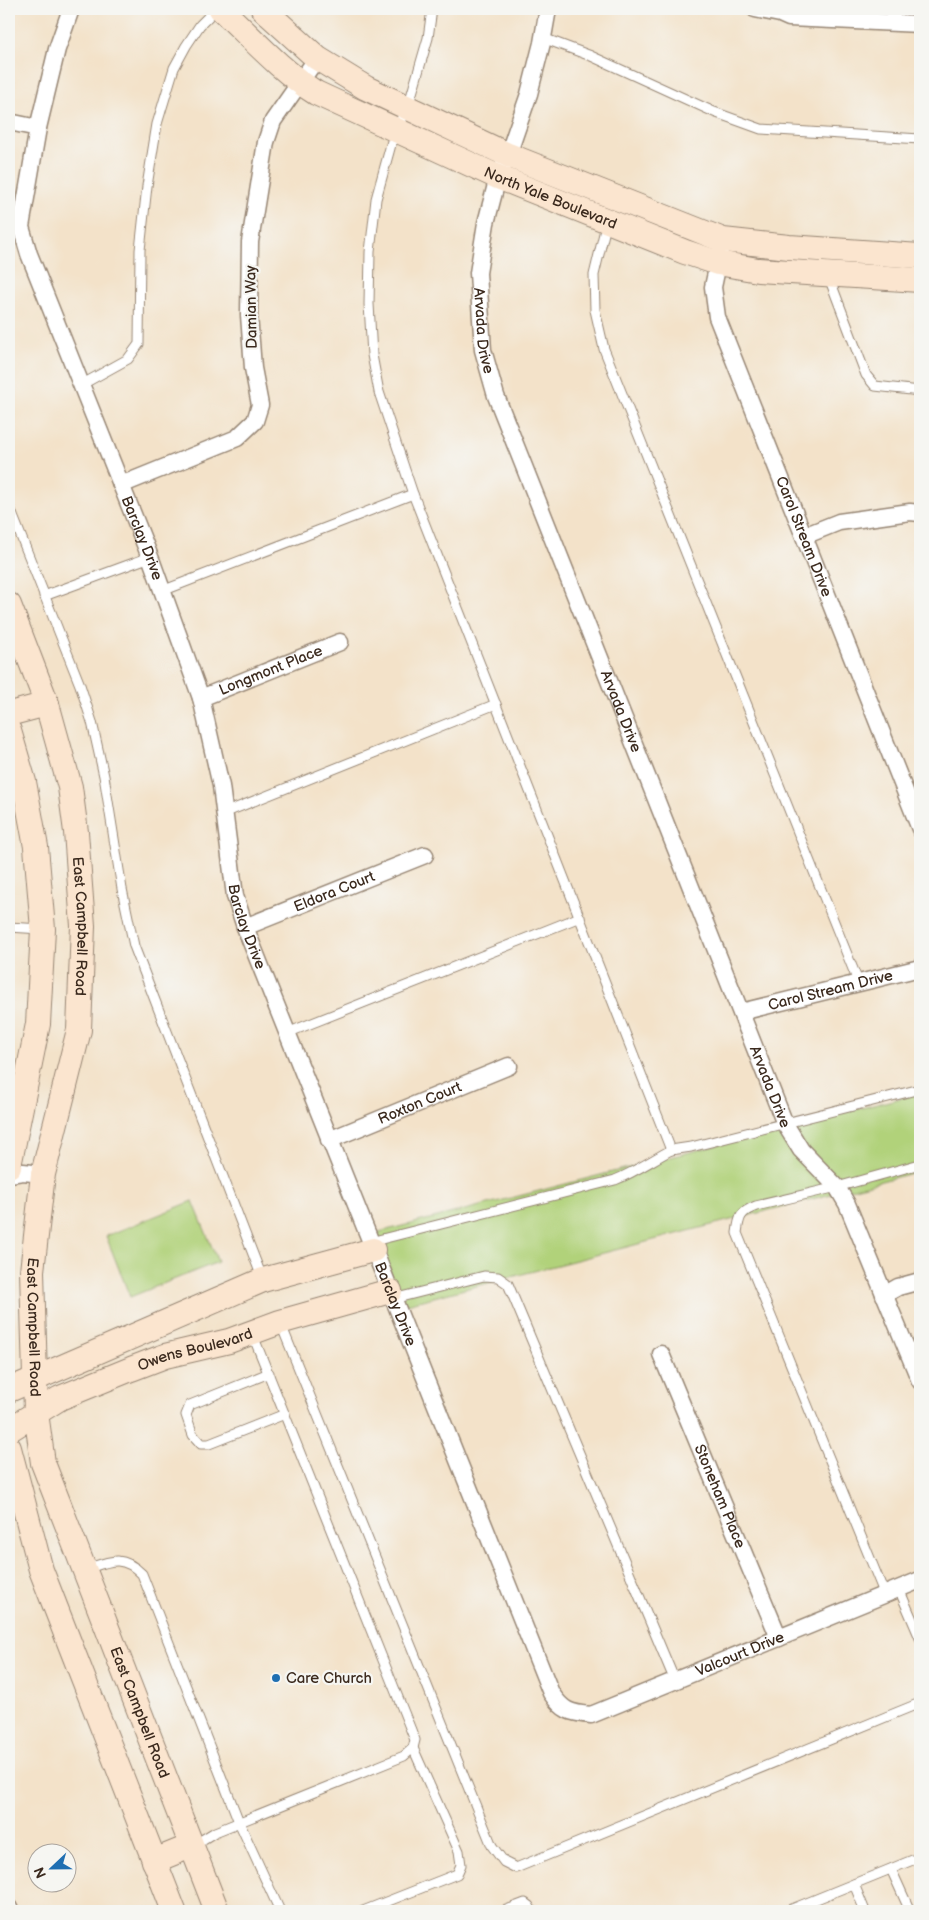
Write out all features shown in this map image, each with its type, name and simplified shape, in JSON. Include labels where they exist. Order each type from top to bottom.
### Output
[{"type":"main road","name":"North Yale Boulevard","points":[[221,9],[266,53],[316,93],[498,177],[685,252],[718,263],[758,270],[920,280]]},
{"type":"main road","name":"North Yale Boulevard","points":[[263,9],[317,58],[366,88],[508,155],[723,240],[789,248],[920,256]]},
{"type":"main road","name":"East Campbell Road","points":[[9,605],[47,704],[70,788],[76,832],[83,926],[79,1030],[43,1174],[32,1271],[36,1413],[43,1463],[216,1911]]},
{"type":"main road","points":[[9,714],[47,704]]},
{"type":"main road","points":[[9,731],[24,782],[36,847],[43,929],[38,1024],[9,1166]]},
{"type":"main road","name":"Owens Boulevard","points":[[9,1390],[263,1280],[372,1246]]},
{"type":"main road","name":"Owens Boulevard","points":[[9,1430],[60,1398],[165,1356],[228,1341],[280,1322],[392,1295]]},
{"type":"main road","points":[[9,1448],[41,1570],[174,1911]]},
{"type":"main road","points":[[154,1861],[192,1846]]},
{"type":"street","name":"Barclay Drive","points":[[71,9],[57,49],[38,128],[21,227],[29,254],[150,557],[201,698],[221,786],[235,896],[245,927],[551,1694],[559,1705]]},
{"type":"street","name":"Arvada Drive","points":[[548,9],[529,94],[508,155],[498,177],[486,223],[478,273],[482,350],[496,396],[785,1124],[801,1150],[837,1187],[847,1204],[920,1381]]},
{"type":"street","points":[[755,9],[780,14],[789,18],[841,14],[920,24]]},
{"type":"street","name":"Damian Way","points":[[121,485],[237,438],[256,421],[260,406],[253,368],[249,315],[250,242],[266,142],[273,121],[317,58]]},
{"type":"street","points":[[9,122],[38,128]]},
{"type":"street","name":"Carol Stream Drive","points":[[723,240],[713,287],[717,317],[920,829]]},
{"type":"street","points":[[804,536],[839,522],[910,512],[920,513]]},
{"type":"street","name":"Longmont Place","points":[[201,698],[340,642]]},
{"type":"street","name":"Eldora Court","points":[[245,927],[425,855]]},
{"type":"street","name":"Carol Stream Drive","points":[[741,1012],[920,968]]},
{"type":"street","name":"Roxton Court","points":[[329,1140],[509,1066]]},
{"type":"street","points":[[9,1174],[23,1172],[43,1174]]},
{"type":"street","points":[[884,1295],[898,1287],[920,1281]]},
{"type":"street","name":"Stoneham Place","points":[[662,1354],[779,1638]]},
{"type":"street","name":"Valcourt Drive","points":[[559,1705],[573,1714],[591,1715],[920,1580]]},
{"type":"lane","points":[[81,385],[128,359],[139,344],[140,250],[147,186],[157,124],[174,68],[200,25],[216,9]]},
{"type":"lane","points":[[432,9],[428,38],[408,107],[395,130],[376,199],[370,252],[368,304],[372,355],[379,392],[413,494],[671,1150]]},
{"type":"lane","points":[[543,38],[591,56],[714,112],[761,129],[920,139]]},
{"type":"lane","points":[[607,221],[594,275],[594,310],[604,349],[858,984]]},
{"type":"lane","points":[[827,274],[866,375],[875,386],[920,391]]},
{"type":"lane","points":[[162,591],[413,494]]},
{"type":"lane","points":[[9,506],[80,686],[92,722],[104,776],[122,889],[134,946],[263,1280]]},
{"type":"lane","points":[[44,596],[150,557]]},
{"type":"lane","points":[[224,812],[496,704]]},
{"type":"lane","points":[[287,1033],[580,917]]},
{"type":"lane","points":[[9,927],[43,929]]},
{"type":"lane","points":[[372,1246],[615,1180],[632,1173],[671,1150],[691,1148],[920,1089]]},
{"type":"lane","points":[[920,1164],[746,1209],[738,1218],[737,1233],[892,1592],[920,1638]]},
{"type":"lane","points":[[392,1295],[484,1276],[498,1277],[508,1284],[675,1681]]},
{"type":"lane","points":[[280,1322],[492,1846],[504,1862],[516,1868],[920,1703]]},
{"type":"lane","points":[[192,1846],[214,1832],[404,1756],[413,1748],[415,1740],[252,1332]]},
{"type":"lane","points":[[269,1373],[190,1405],[186,1415],[193,1435],[201,1444],[209,1444],[285,1414]]},
{"type":"lane","points":[[83,1570],[108,1561],[122,1561],[134,1566],[142,1574],[239,1822],[280,1911]]},
{"type":"lane","points":[[363,1911],[457,1874],[461,1865],[459,1851],[413,1748]]},
{"type":"lane","points":[[788,1911],[920,1857]]},
{"type":"lane","points":[[892,1869],[910,1911]]},
{"type":"lane","points":[[854,1884],[865,1911]]},
{"type":"lane","points":[[504,1911],[525,1903],[530,1906],[532,1911]]},
{"type":"green space","points":[[920,1093],[920,1171],[403,1305],[375,1233]]},
{"type":"green space","points":[[193,1201],[218,1262],[130,1297],[106,1236]]},
{"type":"place","name":"Care Church","points":[[276,1678]]}]
